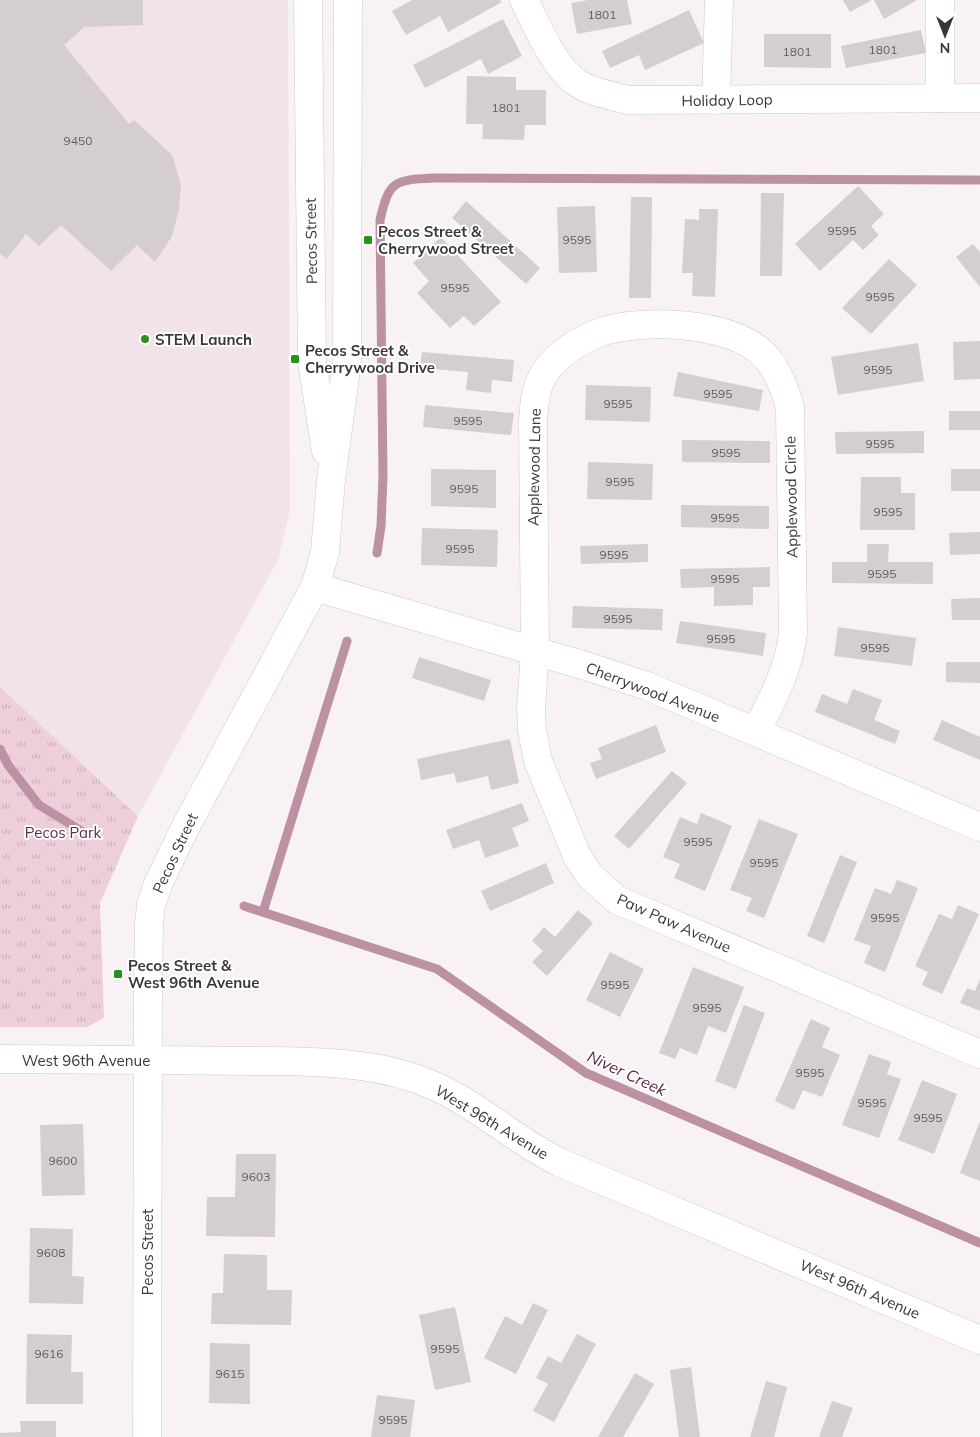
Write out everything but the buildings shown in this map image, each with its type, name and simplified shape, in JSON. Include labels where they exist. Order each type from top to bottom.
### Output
[{"type":"street","name":"Pecos Street","points":[[308,0],[312,362],[331,480]]},
{"type":"street","name":"Pecos Street","points":[[147,1437],[149,926],[151,905],[158,884],[186,826],[315,587],[325,552],[331,480],[347,362],[348,0]]},
{"type":"street","name":"Holiday Loop","points":[[524,0],[546,45],[577,84],[627,100],[980,98]]},
{"type":"street","points":[[716,100],[719,0]]},
{"type":"street","points":[[940,0],[940,98]]},
{"type":"street","name":"Applewood Lane","points":[[534,652],[533,422],[539,383],[546,371],[559,357],[598,334],[637,325],[678,325]]},
{"type":"street","name":"Applewood Circle","points":[[678,325],[734,335],[750,344],[763,354],[780,377],[790,408],[792,654],[778,689],[756,732]]},
{"type":"street","name":"Cherrywood Avenue","points":[[315,587],[646,686],[980,827]]},
{"type":"street","name":"Paw Paw Avenue","points":[[534,652],[530,708],[538,761],[577,856],[590,876],[604,890],[617,900],[980,1054]]},
{"type":"street","name":"West 96th Avenue","points":[[0,1059],[330,1062],[369,1066],[412,1077],[462,1100],[537,1151],[980,1340]]},
{"type":"shaded area","name":"STEM Launch","points":[[0,0],[288,0],[290,509],[278,560],[138,816],[0,687]]},
{"type":"green space","name":"Pecos Park","points":[[0,687],[138,816],[100,903],[104,1018],[87,1027],[0,1027]]},
{"type":"waterway","points":[[377,553],[381,526],[383,476],[380,220],[387,197],[396,185],[410,180],[434,178],[980,180]]},
{"type":"waterway","points":[[263,912],[347,641]]},
{"type":"waterway","name":"Niver Creek","points":[[0,749],[8,765],[39,805],[88,835]]},
{"type":"waterway","name":"Niver Creek","points":[[244,906],[437,969],[586,1073],[980,1243]]},
{"type":"place","name":"Pecos Street & Cherrywood Street","points":[[368,240]]},
{"type":"place","name":"STEM Launch","points":[[145,339]]},
{"type":"place","name":"Pecos Street & Cherrywood Drive","points":[[295,359]]},
{"type":"place","name":"Pecos Street & West 96th Avenue","points":[[118,974]]}]
